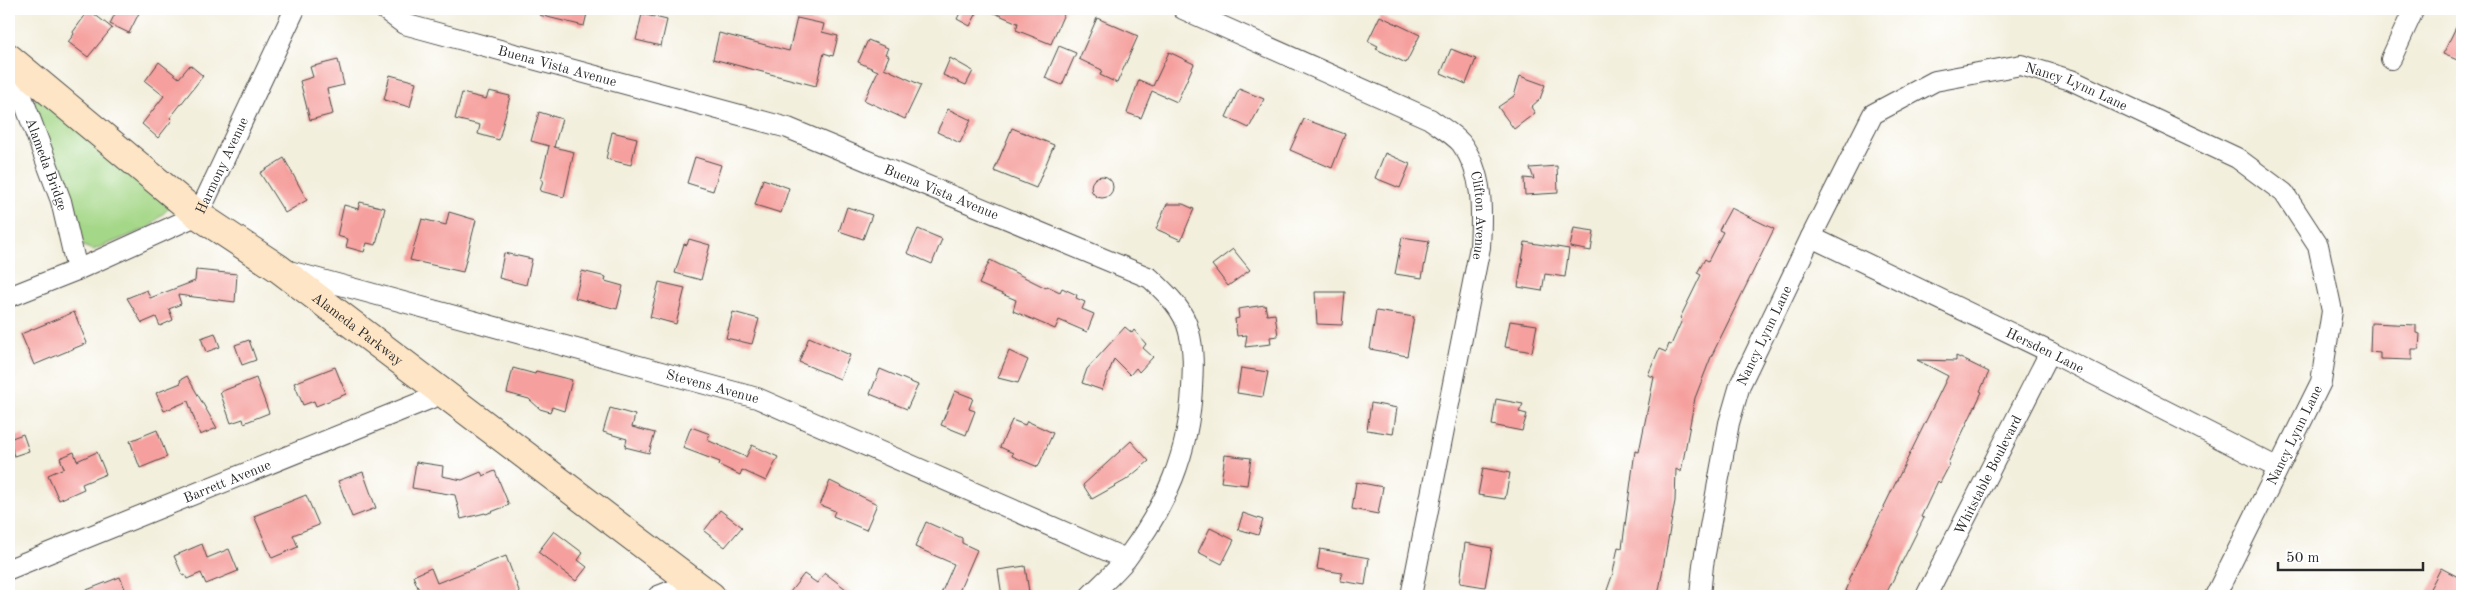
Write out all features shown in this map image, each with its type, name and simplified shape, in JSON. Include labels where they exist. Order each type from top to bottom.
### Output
[{"type":"street","name":"Harmony Avenue","points":[[9,297],[76,270],[198,215],[294,9]]},
{"type":"street","name":"Buena Vista Avenue","points":[[384,9],[404,24],[788,128],[1150,278],[1173,299],[1189,330],[1194,363],[1191,416],[1181,461],[1162,504],[1126,559],[1090,596]]},
{"type":"street","name":"Clifton Avenue","points":[[1183,9],[1430,119],[1460,142],[1475,168],[1482,203],[1480,247],[1411,596]]},
{"type":"street","points":[[2392,59],[2414,9]]},
{"type":"street","name":"Alameda Parkway","points":[[9,60],[198,215],[278,268],[703,589]]},
{"type":"street","name":"Alameda Bridge","points":[[9,60],[61,201],[76,270]]},
{"type":"street","name":"Nancy Lynn Lane","points":[[1700,596],[1703,565],[1729,423],[1740,385],[1810,237],[1873,114],[1935,81],[2021,65],[2071,80],[2237,158],[2284,193],[2318,245],[2332,311],[2321,382],[2215,596]]},
{"type":"street","name":"Hersden Lane","points":[[1810,237],[2050,352],[2278,468]]},
{"type":"street","name":"Stevens Avenue","points":[[278,268],[757,398],[1126,559]]},
{"type":"street","name":"Whitstable Boulevard","points":[[1926,596],[2050,352]]},
{"type":"street","name":"Barrett Avenue","points":[[9,569],[444,393]]},
{"type":"street","points":[[658,596],[703,589]]},
{"type":"green space","points":[[41,98],[170,207],[148,228],[93,250],[83,246],[77,236],[32,101]]},
{"type":"building","points":[[117,9],[141,9],[129,33],[110,24]]},
{"type":"building","points":[[540,9],[588,9],[584,26],[539,15]]},
{"type":"building","points":[[962,9],[979,9],[970,26],[957,19]]},
{"type":"building","points":[[985,9],[1066,9],[1051,44],[1016,30],[1018,23]]},
{"type":"building","points":[[89,10],[112,28],[88,57],[68,42]]},
{"type":"building","points":[[642,14],[667,20],[661,46],[636,40]]},
{"type":"building","points":[[2462,15],[2462,62],[2443,54]]},
{"type":"building","points":[[1380,16],[1420,35],[1406,63],[1376,49],[1378,46],[1368,41]]},
{"type":"building","points":[[797,18],[824,24],[822,32],[838,36],[833,56],[824,53],[816,86],[713,59],[719,33],[789,51]]},
{"type":"building","points":[[1097,18],[1138,36],[1117,83],[1100,75],[1102,70],[1079,59]]},
{"type":"building","points":[[868,40],[888,48],[885,54],[889,56],[884,68],[921,85],[905,119],[864,100],[878,71],[858,62]]},
{"type":"building","points":[[1059,46],[1076,53],[1062,85],[1045,78]]},
{"type":"building","points":[[1451,49],[1476,59],[1466,84],[1441,73]]},
{"type":"building","points":[[1169,52],[1194,64],[1177,102],[1152,91],[1141,118],[1127,113],[1139,80],[1153,86]]},
{"type":"building","points":[[950,58],[973,71],[966,85],[943,75]]},
{"type":"building","points":[[338,60],[344,85],[327,89],[333,114],[310,120],[300,81],[313,77],[310,67]]},
{"type":"building","points":[[159,62],[179,78],[190,65],[203,76],[170,118],[172,120],[158,138],[142,124],[164,96],[145,81]]},
{"type":"building","points":[[390,75],[416,82],[410,107],[384,100]]},
{"type":"building","points":[[1520,76],[1545,85],[1540,99],[1531,107],[1535,113],[1514,129],[1498,107],[1514,96]]},
{"type":"building","points":[[1239,89],[1264,99],[1249,128],[1226,117]]},
{"type":"building","points":[[489,91],[510,96],[499,140],[478,134],[480,125],[455,119],[462,93],[486,99]]},
{"type":"building","points":[[948,109],[971,120],[960,143],[937,132]]},
{"type":"building","points":[[539,112],[562,119],[554,147],[574,152],[564,197],[540,191],[549,146],[531,141]]},
{"type":"building","points":[[1304,119],[1345,134],[1332,168],[1290,150]]},
{"type":"building","points":[[1012,128],[1054,145],[1036,188],[994,171]]},
{"type":"building","points":[[612,132],[637,138],[631,165],[606,159]]},
{"type":"building","points":[[1385,153],[1410,164],[1400,188],[1375,178]]},
{"type":"building","points":[[695,157],[721,165],[713,191],[687,183]]},
{"type":"building","points":[[284,158],[307,200],[285,213],[260,173]]},
{"type":"building","points":[[1557,166],[1558,193],[1525,195],[1524,178],[1534,179],[1530,168]]},
{"type":"building","points":[[1102,176],[1110,179],[1113,187],[1110,195],[1102,198],[1094,195],[1091,187],[1094,179]]},
{"type":"building","points":[[763,179],[789,188],[781,213],[755,205]]},
{"type":"building","points":[[360,202],[385,208],[376,245],[367,243],[364,252],[346,247],[348,239],[337,236],[344,205],[358,209]]},
{"type":"building","points":[[1167,204],[1183,204],[1194,209],[1181,240],[1156,229]]},
{"type":"building","points":[[847,207],[872,215],[863,239],[839,231]]},
{"type":"building","points":[[1731,208],[1774,229],[1711,357],[1695,398],[1681,472],[1676,469],[1675,501],[1658,596],[1605,596],[1613,573],[1618,547],[1622,548],[1635,451],[1639,452],[1654,377],[1648,375],[1659,349],[1666,352],[1669,344],[1671,345],[1682,320],[1680,318],[1701,275],[1697,273],[1705,259],[1708,261],[1723,232],[1719,230]]},
{"type":"building","points":[[449,212],[476,220],[463,272],[410,260],[422,219],[446,225]]},
{"type":"building","points":[[1574,228],[1594,231],[1591,251],[1570,247]]},
{"type":"building","points":[[918,229],[942,239],[932,264],[907,253]]},
{"type":"building","points":[[1402,237],[1429,241],[1422,278],[1395,274]]},
{"type":"building","points":[[689,239],[710,245],[701,280],[675,273],[684,244],[687,245]]},
{"type":"building","points":[[1525,242],[1569,249],[1565,277],[1545,274],[1542,291],[1518,287]]},
{"type":"building","points":[[1233,249],[1250,270],[1228,286],[1212,265]]},
{"type":"building","points":[[504,253],[532,259],[526,285],[499,278]]},
{"type":"building","points":[[990,260],[1046,288],[1047,286],[1060,292],[1062,288],[1077,295],[1076,298],[1085,302],[1082,309],[1094,314],[1087,332],[1059,320],[1055,329],[1013,311],[1016,300],[979,284]]},
{"type":"building","points":[[196,270],[237,274],[235,302],[178,295],[181,304],[169,309],[173,320],[160,326],[156,317],[142,323],[127,298],[147,290],[150,298],[195,281]]},
{"type":"building","points":[[582,271],[606,277],[605,281],[623,286],[617,309],[575,298]]},
{"type":"building","points":[[659,282],[685,288],[676,324],[650,317]]},
{"type":"building","points":[[1315,292],[1345,292],[1342,325],[1317,324]]},
{"type":"building","points":[[1265,305],[1267,315],[1275,314],[1278,336],[1270,337],[1271,344],[1245,347],[1247,335],[1237,336],[1235,319],[1239,318],[1238,309]]},
{"type":"building","points":[[1376,311],[1414,317],[1407,356],[1370,349]]},
{"type":"building","points":[[74,312],[87,343],[34,365],[21,334]]},
{"type":"building","points":[[733,312],[759,319],[752,344],[726,338]]},
{"type":"building","points":[[1510,321],[1537,325],[1532,352],[1505,347]]},
{"type":"building","points":[[2371,323],[2416,325],[2416,333],[2420,334],[2419,349],[2412,349],[2412,360],[2380,359],[2380,353],[2370,352]]},
{"type":"building","points":[[1125,327],[1132,333],[1134,330],[1146,344],[1143,348],[1153,357],[1139,372],[1136,368],[1130,375],[1114,359],[1102,390],[1082,383],[1087,369]]},
{"type":"building","points":[[215,333],[220,347],[206,352],[201,338]]},
{"type":"building","points":[[809,337],[850,355],[840,379],[799,362]]},
{"type":"building","points":[[249,340],[256,360],[242,365],[235,345]]},
{"type":"building","points":[[1009,351],[1028,360],[1018,383],[998,378]]},
{"type":"building","points":[[1956,356],[1989,372],[1980,391],[1982,392],[1948,463],[1950,464],[1940,483],[1938,481],[1921,517],[1924,518],[1885,596],[1857,596],[1846,591],[1850,581],[1848,580],[1948,376],[1917,360],[1956,361]]},
{"type":"building","points":[[335,367],[346,394],[316,406],[314,401],[303,405],[294,383]]},
{"type":"building","points":[[513,368],[535,374],[536,371],[572,380],[564,411],[552,407],[550,412],[540,409],[529,399],[507,393]]},
{"type":"building","points":[[1241,368],[1268,372],[1263,397],[1237,393]]},
{"type":"building","points":[[880,369],[918,385],[907,409],[870,394]]},
{"type":"building","points":[[187,376],[217,428],[200,435],[188,401],[164,411],[156,393],[181,383],[180,380]]},
{"type":"building","points":[[256,378],[269,413],[244,423],[243,419],[231,423],[220,392]]},
{"type":"building","points":[[955,391],[973,398],[969,409],[975,411],[966,435],[941,425]]},
{"type":"building","points":[[1496,399],[1523,404],[1519,412],[1527,414],[1522,431],[1492,425]]},
{"type":"building","points":[[1371,403],[1397,408],[1393,434],[1367,430]]},
{"type":"building","points":[[610,408],[635,415],[632,427],[655,433],[649,453],[625,447],[627,439],[603,432]]},
{"type":"building","points":[[1012,420],[1025,425],[1027,421],[1053,433],[1038,467],[1012,456],[1013,453],[1000,447]]},
{"type":"building","points":[[691,427],[710,434],[707,440],[746,457],[752,445],[778,457],[766,481],[742,470],[740,475],[719,465],[720,462],[683,448]]},
{"type":"building","points":[[157,430],[167,457],[140,468],[130,441]]},
{"type":"building","points":[[23,434],[29,451],[14,456],[9,439]]},
{"type":"building","points":[[1131,441],[1149,461],[1126,480],[1092,499],[1083,485]]},
{"type":"building","points":[[74,452],[77,461],[97,452],[106,474],[82,484],[84,489],[59,500],[48,475],[64,468],[60,458]]},
{"type":"building","points":[[1225,455],[1251,458],[1247,485],[1221,482]]},
{"type":"building","points":[[416,462],[443,466],[442,476],[462,480],[481,472],[483,476],[495,471],[509,505],[486,514],[461,519],[455,495],[412,488]]},
{"type":"building","points":[[1483,468],[1510,473],[1505,499],[1478,495]]},
{"type":"building","points":[[363,472],[376,508],[352,517],[338,481]]},
{"type":"building","points":[[830,481],[877,504],[866,530],[833,516],[835,511],[820,505]]},
{"type":"building","points":[[1356,482],[1383,487],[1378,514],[1352,509]]},
{"type":"building","points":[[306,495],[319,525],[293,535],[298,547],[272,558],[254,516]]},
{"type":"building","points":[[720,510],[742,527],[725,547],[704,531]]},
{"type":"building","points":[[1243,513],[1263,520],[1258,535],[1238,529]]},
{"type":"building","points":[[926,522],[962,538],[962,543],[977,550],[957,596],[940,596],[954,564],[915,547]]},
{"type":"building","points":[[1210,528],[1234,540],[1222,564],[1198,552]]},
{"type":"building","points":[[554,531],[583,553],[578,560],[587,567],[576,581],[538,552]]},
{"type":"building","points":[[1465,543],[1492,548],[1485,587],[1460,583]]},
{"type":"building","points":[[202,544],[207,558],[229,549],[238,571],[206,584],[201,573],[187,579],[185,575],[183,576],[174,556]]},
{"type":"building","points":[[1320,549],[1369,558],[1365,585],[1341,581],[1342,573],[1317,569]]},
{"type":"building","points":[[506,556],[521,596],[406,596],[419,590],[413,576],[431,568],[437,583]]},
{"type":"building","points":[[1025,566],[1029,592],[1020,593],[1020,596],[1002,596],[998,570]]},
{"type":"building","points":[[2441,568],[2462,579],[2462,590],[2459,596],[2426,596]]},
{"type":"building","points":[[825,573],[855,596],[787,596],[804,574],[817,583]]},
{"type":"building","points":[[120,577],[128,596],[74,596],[74,595]]}]
